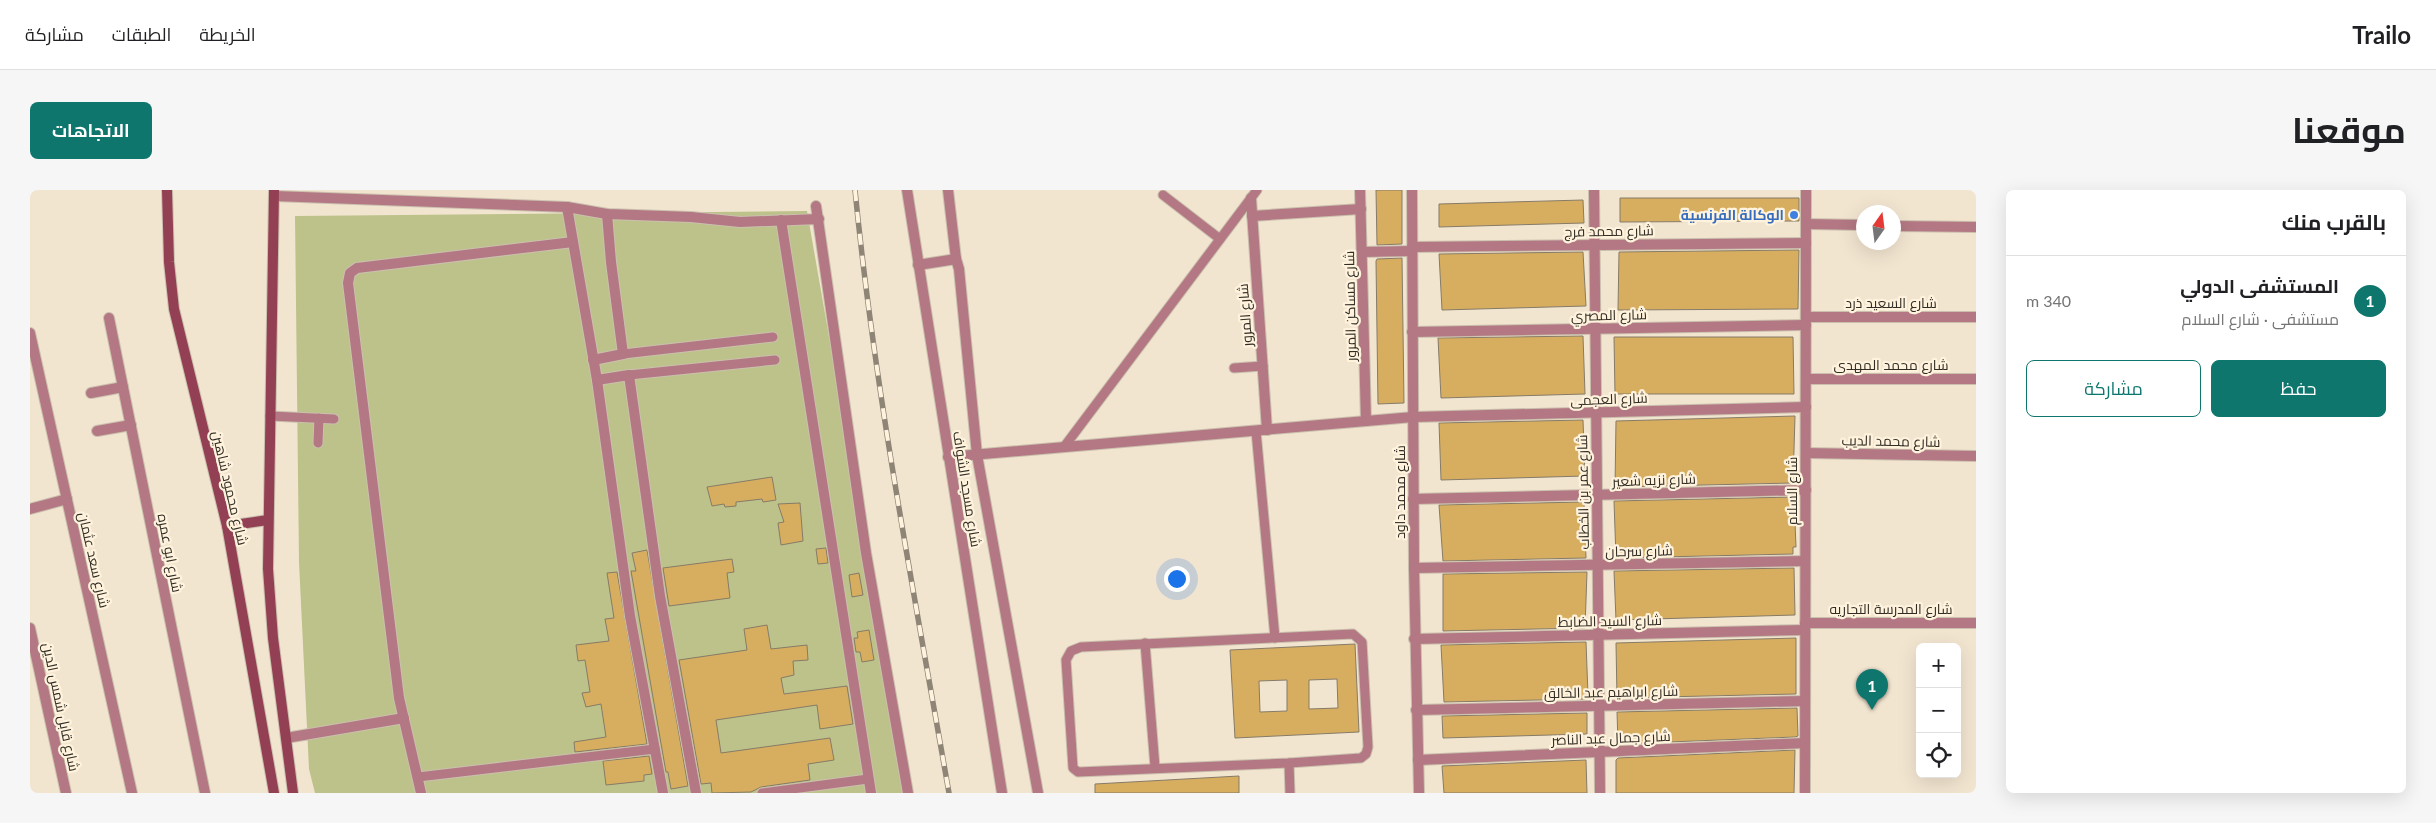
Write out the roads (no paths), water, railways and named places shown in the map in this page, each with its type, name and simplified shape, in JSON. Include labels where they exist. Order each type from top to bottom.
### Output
[{"type":"main road","name":"شارع محمود شاهين","points":[[167,190],[170,278],[176,325],[227,526],[274,793]]},
{"type":"main road","name":"شارع محمود شاهين","points":[[274,193],[268,569],[273,638],[293,793]]},
{"type":"main road","points":[[227,526],[268,520]]},
{"type":"street","name":"شارع مسجد الشواف","points":[[907,190],[1002,793]]},
{"type":"street","points":[[948,190],[978,455],[1038,793]]},
{"type":"street","name":"شارع مساكن المرور","points":[[1360,190],[1366,421]]},
{"type":"street","name":"شارع محمد داود","points":[[1412,190],[1414,639],[1419,793]]},
{"type":"street","name":"شارع عمر بن الخطاب","points":[[1594,190],[1600,793]]},
{"type":"street","name":"شارع السلام","points":[[1805,793],[1806,190]]},
{"type":"street","points":[[274,193],[567,207],[607,214],[692,217],[740,222],[818,219]]},
{"type":"street","name":"شارع المرور","points":[[1254,194],[1252,216],[1267,430]]},
{"type":"street","points":[[816,206],[866,553],[908,793]]},
{"type":"street","points":[[567,207],[597,380],[630,616],[664,793]]},
{"type":"street","points":[[1252,216],[1361,208]]},
{"type":"street","points":[[593,360],[623,354],[607,214]]},
{"type":"street","points":[[782,220],[871,793]]},
{"type":"street","points":[[1806,224],[1856,225]]},
{"type":"street","points":[[1901,226],[1976,227]]},
{"type":"street","points":[[421,793],[404,718],[348,283],[350,273],[356,268],[573,242]]},
{"type":"street","name":"شارع محمد فرج","points":[[1362,252],[1595,245],[1806,243]]},
{"type":"street","points":[[918,265],[956,259]]},
{"type":"street","name":"شارع السعيد ذرد","points":[[1806,321],[1976,317]]},
{"type":"street","name":"شارع ابو عمره","points":[[109,318],[205,793]]},
{"type":"street","name":"شارع المصري","points":[[1412,332],[1596,329],[1806,321]]},
{"type":"street","name":"شارع سعد عثمان","points":[[30,333],[132,793]]},
{"type":"street","points":[[597,380],[629,375],[660,596],[696,793]]},
{"type":"street","name":"شارع محمد المهدى","points":[[1806,379],[1976,379]]},
{"type":"street","points":[[91,393],[123,387]]},
{"type":"street","name":"شارع العجمى","points":[[948,457],[1413,417],[1806,407]]},
{"type":"street","points":[[98,432],[131,425]]},
{"type":"street","name":"شارع محمد الديب","points":[[1806,453],[1976,456]]},
{"type":"street","name":"شارع نزيه شعير","points":[[1413,499],[1806,490]]},
{"type":"street","points":[[30,509],[67,499]]},
{"type":"street","name":"شارع سرحان","points":[[1414,568],[1805,561]]},
{"type":"street","name":"شارع المدرسة التجاريه","points":[[1805,627],[1976,623]]},
{"type":"street","name":"شارع السيد الضابط","points":[[1414,639],[1598,635],[1805,627]]},
{"type":"street","name":"شارع قابل شمس الدين","points":[[30,628],[66,793]]},
{"type":"street","name":"شارع ابراهيم عبد الخالق","points":[[1416,710],[1805,700]]},
{"type":"street","points":[[286,738],[404,718]]},
{"type":"street","name":"شارع جمال عبد الناصر","points":[[1418,760],[1805,743]]},
{"type":"lane","points":[[1064,447],[1254,194]]},
{"type":"lane","points":[[1163,196],[1220,239]]},
{"type":"lane","points":[[623,354],[773,337]]},
{"type":"lane","points":[[629,375],[775,360]]},
{"type":"lane","points":[[1234,368],[1263,366]]},
{"type":"lane","points":[[270,416],[334,419]]},
{"type":"lane","points":[[318,443],[319,418]]},
{"type":"lane","points":[[1256,431],[1275,638]]},
{"type":"lane","points":[[1353,634],[1362,642],[1368,747],[1366,754],[1361,758],[1288,763],[1155,767],[1078,772],[1073,768],[1066,660],[1071,651],[1081,647],[1145,643],[1353,634]]},
{"type":"lane","points":[[1145,643],[1155,767]]},
{"type":"lane","points":[[418,777],[655,749]]},
{"type":"lane","points":[[1288,763],[1290,793]]},
{"type":"lane","points":[[762,793],[868,779]]},
{"type":"railway","points":[[855,190],[863,266],[884,417],[949,793]]},
{"type":"place","name":"الوكالة الفرنسية","points":[[1794,215]]},
{"type":"place","name":"المستشفى الدولي","points":[[1872,710]]}]
